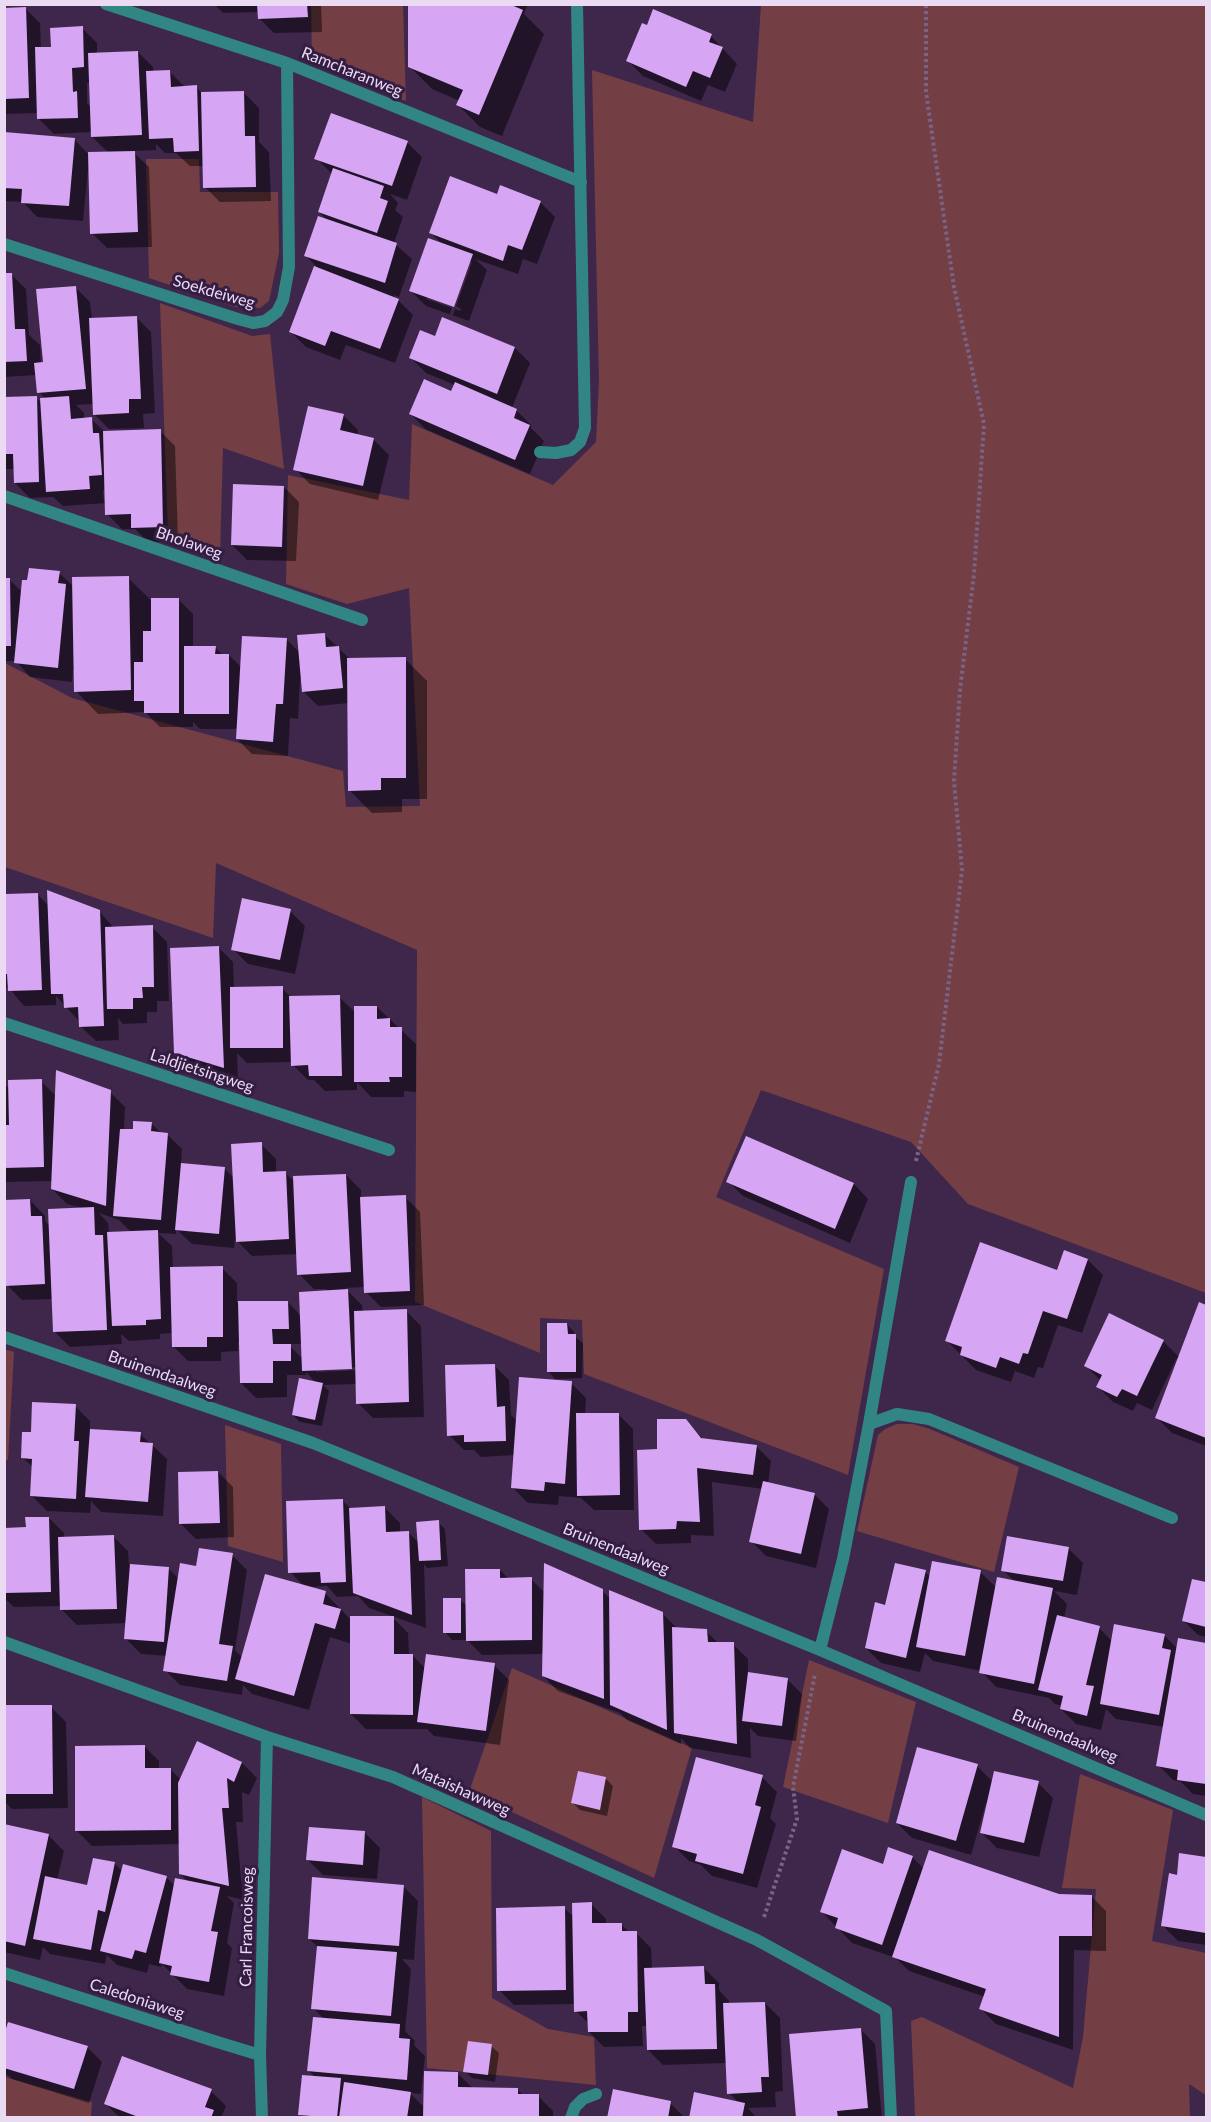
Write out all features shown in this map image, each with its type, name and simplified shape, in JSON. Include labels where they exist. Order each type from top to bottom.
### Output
[{"type":"street","name":"Ramcharanweg","points":[[106,4],[287,63],[581,182]]},
{"type":"street","points":[[540,452],[556,453],[571,450],[580,442],[585,428],[576,4]]},
{"type":"street","name":"Soekdeiweg","points":[[4,244],[238,320],[253,323],[265,321],[277,312],[283,300],[289,267],[287,63]]},
{"type":"street","name":"Bholaweg","points":[[4,496],[362,620]]},
{"type":"street","name":"Laldjietsingweg","points":[[4,1023],[389,1150]]},
{"type":"street","points":[[820,1650],[843,1559],[911,1182]]},
{"type":"street","name":"Bruinendaalweg","points":[[4,1337],[313,1443],[820,1650],[1206,1815]]},
{"type":"street","points":[[869,1424],[897,1414],[929,1419],[1172,1518]]},
{"type":"street","name":"Mataishawweg","points":[[4,1642],[267,1737],[393,1777],[757,1940],[886,2011],[891,2118]]},
{"type":"street","name":"Carl Francoisweg","points":[[262,2118],[260,2055],[267,1737]]},
{"type":"street","name":"Caledoniaweg","points":[[4,1973],[260,2055]]},
{"type":"street","points":[[571,2118],[575,2107],[583,2099],[596,2094]]},
{"type":"path","points":[[911,1182],[939,1064],[962,870],[954,781],[960,690],[974,574],[984,424],[954,287],[926,92],[926,4]]},
{"type":"path","points":[[757,1940],[796,1819],[793,1787],[820,1650]]},
{"type":"shaded area","points":[[311,5],[403,5],[406,101],[312,63]]},
{"type":"shaded area","points":[[761,5],[1206,5],[1206,1293],[968,1204],[911,1142],[761,1090],[716,1197],[884,1269],[848,1475],[584,1374],[582,1320],[540,1318],[540,1353],[415,1302],[417,950],[216,863],[213,938],[5,867],[5,663],[72,698],[343,771],[346,807],[420,806],[409,588],[347,604],[286,584],[288,475],[409,500],[412,424],[553,485],[596,442],[599,380],[592,70],[753,122]]},
{"type":"shaded area","points":[[146,159],[199,159],[200,192],[278,192],[279,253],[269,301],[260,308],[235,307],[149,278]]},
{"type":"shaded area","points":[[160,303],[252,336],[270,334],[284,469],[223,448],[220,555],[168,537]]},
{"type":"shaded area","points":[[4,1349],[14,1352],[8,1460],[4,1459]]},
{"type":"shaded area","points":[[897,1424],[913,1424],[930,1429],[1019,1467],[994,1572],[857,1531],[878,1435]]},
{"type":"shaded area","points":[[225,1425],[281,1444],[283,1562],[228,1546]]},
{"type":"shaded area","points":[[809,1660],[916,1702],[888,1823],[783,1787]]},
{"type":"shaded area","points":[[512,1668],[692,1748],[654,1878],[469,1792]]},
{"type":"shaded area","points":[[1080,1774],[1173,1810],[1152,1941],[1206,1953],[1206,2095],[1189,2084],[1190,2117],[915,2117],[911,2021],[922,2017],[1073,2088],[1083,2037],[1096,1889],[1062,1888]]},
{"type":"shaded area","points":[[422,1797],[491,1831],[492,1998],[548,2029],[594,2037],[596,2085],[427,2068]]},
{"type":"shaded area","points":[[5,2077],[92,2102],[91,2117],[5,2117]]},
{"type":"building","points":[[257,4],[307,4],[308,17],[258,19]]},
{"type":"building","points":[[408,4],[509,4],[523,10],[479,115],[456,105],[463,90],[408,67]]},
{"type":"building","points":[[26,7],[29,98],[4,99],[4,8]]},
{"type":"building","points":[[653,9],[712,34],[709,42],[723,47],[710,78],[693,71],[686,87],[626,61],[642,23],[647,25]]},
{"type":"building","points":[[83,26],[84,67],[72,68],[73,92],[77,91],[78,118],[37,119],[35,47],[51,47],[50,28]]},
{"type":"building","points":[[138,51],[142,135],[91,137],[88,53]]},
{"type":"building","points":[[170,70],[171,87],[197,85],[199,151],[174,152],[173,138],[149,139],[146,71]]},
{"type":"building","points":[[244,91],[245,136],[255,136],[256,187],[203,188],[201,92]]},
{"type":"building","points":[[331,113],[408,141],[392,186],[314,159]]},
{"type":"building","points":[[4,132],[75,138],[69,206],[21,203],[22,189],[4,188]]},
{"type":"building","points":[[135,151],[138,232],[90,234],[88,152]]},
{"type":"building","points":[[333,168],[384,186],[380,198],[388,201],[377,233],[318,212]]},
{"type":"building","points":[[450,176],[497,194],[500,185],[541,201],[522,250],[508,245],[503,261],[429,233]]},
{"type":"building","points":[[318,216],[397,243],[385,283],[304,256]]},
{"type":"building","points":[[428,238],[473,254],[454,307],[409,291]]},
{"type":"building","points":[[314,266],[399,299],[380,349],[331,331],[325,346],[289,332]]},
{"type":"building","points":[[4,273],[12,273],[15,329],[25,329],[27,361],[4,362]]},
{"type":"building","points":[[76,286],[86,389],[37,393],[34,363],[43,362],[36,289]]},
{"type":"building","points":[[137,316],[141,399],[129,399],[129,413],[93,415],[89,318]]},
{"type":"building","points":[[442,317],[515,347],[497,394],[409,358],[420,330],[435,336]]},
{"type":"building","points":[[424,379],[451,391],[455,382],[517,409],[514,418],[530,425],[515,460],[409,414]]},
{"type":"building","points":[[37,396],[39,482],[14,483],[13,454],[4,454],[4,397]]},
{"type":"building","points":[[69,396],[71,419],[92,417],[93,433],[99,433],[102,475],[89,476],[90,489],[46,492],[40,398]]},
{"type":"building","points":[[308,406],[344,414],[340,430],[374,438],[363,486],[293,470]]},
{"type":"building","points":[[161,429],[163,527],[131,528],[131,514],[105,515],[103,431]]},
{"type":"building","points":[[233,484],[284,486],[282,547],[231,545]]},
{"type":"building","points":[[29,568],[60,571],[58,583],[66,584],[58,668],[14,663],[22,580],[27,580]]},
{"type":"building","points":[[129,576],[131,690],[74,692],[72,577]]},
{"type":"building","points":[[4,578],[10,578],[11,646],[4,646]]},
{"type":"building","points":[[151,598],[179,598],[179,713],[144,713],[144,701],[134,701],[134,662],[143,662],[143,631],[151,631]]},
{"type":"building","points":[[325,633],[326,647],[339,646],[343,688],[302,692],[297,635]]},
{"type":"building","points":[[242,636],[287,638],[283,704],[276,704],[273,742],[236,739]]},
{"type":"building","points":[[184,646],[216,646],[215,654],[229,654],[229,714],[184,714]]},
{"type":"building","points":[[406,657],[406,778],[381,778],[381,790],[348,791],[347,658]]},
{"type":"building","points":[[47,890],[100,910],[104,1026],[79,1027],[78,1007],[64,1008],[63,994],[51,994]]},
{"type":"building","points":[[38,893],[42,990],[8,991],[7,974],[5,974],[5,894]]},
{"type":"building","points":[[242,898],[291,909],[280,960],[231,950]]},
{"type":"building","points":[[153,925],[154,987],[142,987],[143,998],[133,998],[133,1009],[107,1009],[105,927]]},
{"type":"building","points":[[219,946],[224,1068],[174,1053],[170,948]]},
{"type":"building","points":[[283,986],[283,1048],[230,1048],[230,987]]},
{"type":"building","points":[[340,995],[342,1076],[309,1076],[308,1065],[291,1066],[289,996]]},
{"type":"building","points":[[354,1006],[377,1006],[377,1019],[390,1018],[390,1027],[402,1027],[402,1077],[389,1077],[390,1082],[354,1082]]},
{"type":"building","points":[[56,1070],[111,1090],[106,1206],[51,1189]]},
{"type":"building","points":[[42,1079],[44,1167],[4,1168],[4,1125],[9,1125],[8,1080]]},
{"type":"building","points":[[133,1121],[152,1122],[151,1131],[168,1133],[161,1220],[113,1216],[120,1129],[133,1129]]},
{"type":"building","points":[[746,1136],[854,1183],[835,1229],[726,1182]]},
{"type":"building","points":[[262,1142],[263,1172],[286,1171],[289,1239],[236,1242],[231,1144]]},
{"type":"building","points":[[181,1163],[225,1167],[219,1234],[175,1230]]},
{"type":"building","points":[[346,1174],[351,1272],[297,1275],[293,1176]]},
{"type":"building","points":[[406,1195],[410,1291],[364,1293],[360,1197]]},
{"type":"building","points":[[30,1199],[31,1216],[42,1216],[45,1284],[5,1286],[4,1200]]},
{"type":"building","points":[[94,1207],[95,1235],[103,1235],[107,1330],[53,1332],[48,1209]]},
{"type":"building","points":[[158,1230],[161,1319],[146,1320],[146,1325],[112,1326],[107,1232]]},
{"type":"building","points":[[980,1242],[1057,1270],[1064,1250],[1088,1259],[1067,1319],[1043,1311],[1028,1354],[1023,1353],[1019,1364],[1000,1357],[996,1368],[960,1355],[962,1347],[945,1341]]},
{"type":"building","points":[[223,1266],[223,1337],[207,1337],[207,1347],[172,1347],[170,1267]]},
{"type":"building","points":[[348,1289],[352,1369],[302,1371],[299,1292]]},
{"type":"building","points":[[238,1301],[288,1301],[289,1329],[272,1329],[273,1344],[291,1344],[291,1361],[273,1361],[273,1383],[240,1383]]},
{"type":"building","points":[[1199,1302],[1206,1305],[1206,1438],[1155,1418]]},
{"type":"building","points":[[407,1309],[409,1402],[356,1404],[354,1311]]},
{"type":"building","points":[[1109,1313],[1164,1340],[1137,1396],[1122,1389],[1117,1397],[1096,1387],[1102,1375],[1084,1366]]},
{"type":"building","points":[[547,1323],[567,1323],[568,1334],[576,1334],[576,1372],[547,1372]]},
{"type":"building","points":[[495,1364],[497,1407],[505,1406],[506,1441],[464,1442],[464,1435],[447,1436],[445,1365]]},
{"type":"building","points":[[519,1377],[572,1381],[565,1484],[545,1482],[544,1491],[511,1488]]},
{"type":"building","points":[[299,1378],[323,1383],[315,1420],[292,1415]]},
{"type":"building","points":[[32,1402],[76,1404],[74,1441],[79,1441],[76,1499],[30,1496],[32,1459],[21,1458],[22,1432],[31,1432]]},
{"type":"building","points":[[576,1413],[619,1413],[620,1495],[577,1496]]},
{"type":"building","points":[[657,1419],[686,1419],[701,1438],[757,1445],[753,1475],[697,1468],[700,1522],[677,1521],[676,1529],[639,1530],[637,1450],[657,1449]]},
{"type":"building","points":[[90,1429],[141,1432],[140,1442],[153,1443],[148,1502],[85,1497]]},
{"type":"building","points":[[218,1471],[220,1523],[179,1524],[178,1472]]},
{"type":"building","points":[[763,1481],[815,1493],[801,1554],[749,1542]]},
{"type":"building","points":[[343,1499],[346,1582],[321,1583],[320,1572],[288,1573],[286,1501]]},
{"type":"building","points":[[385,1506],[386,1532],[409,1531],[412,1615],[353,1593],[349,1508]]},
{"type":"building","points":[[25,1517],[49,1517],[51,1592],[4,1593],[4,1528],[26,1527]]},
{"type":"building","points":[[439,1520],[441,1560],[419,1561],[416,1522]]},
{"type":"building","points":[[114,1535],[117,1609],[60,1610],[58,1537]]},
{"type":"building","points":[[1007,1536],[1069,1547],[1063,1581],[1001,1571]]},
{"type":"building","points":[[199,1548],[233,1553],[219,1644],[233,1646],[227,1681],[163,1671],[180,1563],[196,1566]]},
{"type":"building","points":[[932,1561],[981,1570],[965,1656],[916,1647]]},
{"type":"building","points":[[544,1563],[603,1589],[604,1699],[542,1676]]},
{"type":"building","points":[[895,1563],[926,1570],[906,1658],[865,1648],[875,1602],[885,1605]]},
{"type":"building","points":[[130,1564],[169,1567],[164,1642],[124,1639]]},
{"type":"building","points":[[465,1569],[500,1569],[500,1578],[532,1577],[532,1640],[466,1641]]},
{"type":"building","points":[[265,1574],[326,1591],[323,1604],[341,1609],[335,1629],[315,1623],[294,1696],[235,1679]]},
{"type":"building","points":[[997,1577],[1053,1588],[1034,1684],[979,1673]]},
{"type":"building","points":[[1192,1579],[1206,1582],[1206,1627],[1182,1621]]},
{"type":"building","points":[[609,1590],[663,1612],[667,1730],[610,1705]]},
{"type":"building","points":[[443,1598],[461,1598],[461,1633],[443,1633]]},
{"type":"building","points":[[1057,1615],[1100,1626],[1086,1685],[1094,1686],[1087,1716],[1060,1709],[1063,1696],[1038,1690]]},
{"type":"building","points":[[350,1616],[394,1616],[394,1654],[413,1654],[413,1715],[350,1714]]},
{"type":"building","points":[[1114,1624],[1165,1634],[1162,1648],[1171,1650],[1159,1715],[1100,1704]]},
{"type":"building","points":[[672,1627],[707,1629],[708,1642],[734,1642],[737,1744],[674,1733]]},
{"type":"building","points":[[1178,1638],[1206,1643],[1206,1784],[1177,1780],[1178,1770],[1156,1766]]},
{"type":"building","points":[[426,1654],[495,1663],[486,1731],[417,1722]]},
{"type":"building","points":[[748,1672],[788,1678],[782,1726],[742,1721]]},
{"type":"building","points":[[4,1705],[52,1705],[53,1794],[4,1794]]},
{"type":"building","points":[[197,1741],[242,1762],[234,1782],[227,1778],[229,1808],[222,1808],[229,1886],[179,1874],[178,1783]]},
{"type":"building","points":[[145,1745],[145,1768],[171,1768],[171,1830],[75,1831],[75,1746]]},
{"type":"building","points":[[917,1747],[978,1764],[956,1841],[896,1823]]},
{"type":"building","points":[[696,1757],[763,1775],[755,1805],[761,1807],[743,1874],[695,1861],[697,1854],[672,1847]]},
{"type":"building","points":[[578,1771],[606,1777],[600,1810],[571,1803]]},
{"type":"building","points":[[994,1771],[1039,1781],[1024,1843],[980,1833]]},
{"type":"building","points":[[4,1824],[49,1834],[25,1946],[4,1941]]},
{"type":"building","points":[[309,1827],[365,1831],[363,1865],[306,1860]]},
{"type":"building","points":[[888,1847],[913,1856],[882,1945],[835,1928],[838,1918],[820,1912],[842,1849],[883,1864]]},
{"type":"building","points":[[929,1850],[1059,1894],[1092,1895],[1092,1936],[1059,1936],[1059,2037],[979,2009],[986,1989],[892,1957]]},
{"type":"building","points":[[1179,1853],[1206,1857],[1206,1933],[1161,1926],[1169,1873],[1177,1875]]},
{"type":"building","points":[[93,1858],[115,1862],[105,1912],[98,1910],[91,1950],[33,1939],[45,1876],[87,1885]]},
{"type":"building","points":[[123,1864],[167,1876],[146,1953],[135,1950],[132,1959],[100,1951]]},
{"type":"building","points":[[312,1877],[404,1885],[399,1946],[308,1939]]},
{"type":"building","points":[[175,1878],[220,1887],[211,1931],[218,1932],[209,1982],[170,1975],[172,1966],[159,1963]]},
{"type":"building","points":[[592,1902],[592,1923],[622,1923],[622,1931],[637,1931],[638,2012],[628,2012],[628,2032],[588,2032],[587,2011],[574,2012],[572,1903]]},
{"type":"building","points":[[565,1906],[566,1990],[497,1991],[496,1908]]},
{"type":"building","points":[[317,1946],[397,1952],[391,2016],[311,2009]]},
{"type":"building","points":[[704,1966],[705,1984],[715,1984],[717,2049],[647,2050],[644,1968]]},
{"type":"building","points":[[765,2002],[769,2077],[761,2077],[762,2092],[727,2094],[723,2003]]},
{"type":"building","points":[[313,2017],[400,2024],[399,2038],[410,2039],[407,2080],[307,2071]]},
{"type":"building","points":[[8,2022],[88,2046],[74,2089],[4,2068],[4,2035]]},
{"type":"building","points":[[861,2028],[868,2108],[837,2111],[838,2118],[796,2118],[789,2034]]},
{"type":"building","points":[[468,2041],[492,2044],[488,2075],[463,2072]]},
{"type":"building","points":[[122,2056],[212,2089],[205,2107],[214,2110],[211,2118],[141,2118],[104,2104]]},
{"type":"building","points":[[424,2071],[458,2072],[458,2087],[518,2088],[518,2094],[539,2094],[539,2118],[423,2118]]},
{"type":"building","points":[[302,2075],[341,2078],[337,2118],[298,2115]]},
{"type":"building","points":[[344,2082],[411,2092],[407,2118],[339,2118]]},
{"type":"building","points":[[613,2089],[671,2101],[668,2118],[607,2118]]},
{"type":"building","points":[[694,2092],[745,2103],[742,2118],[689,2118]]}]
